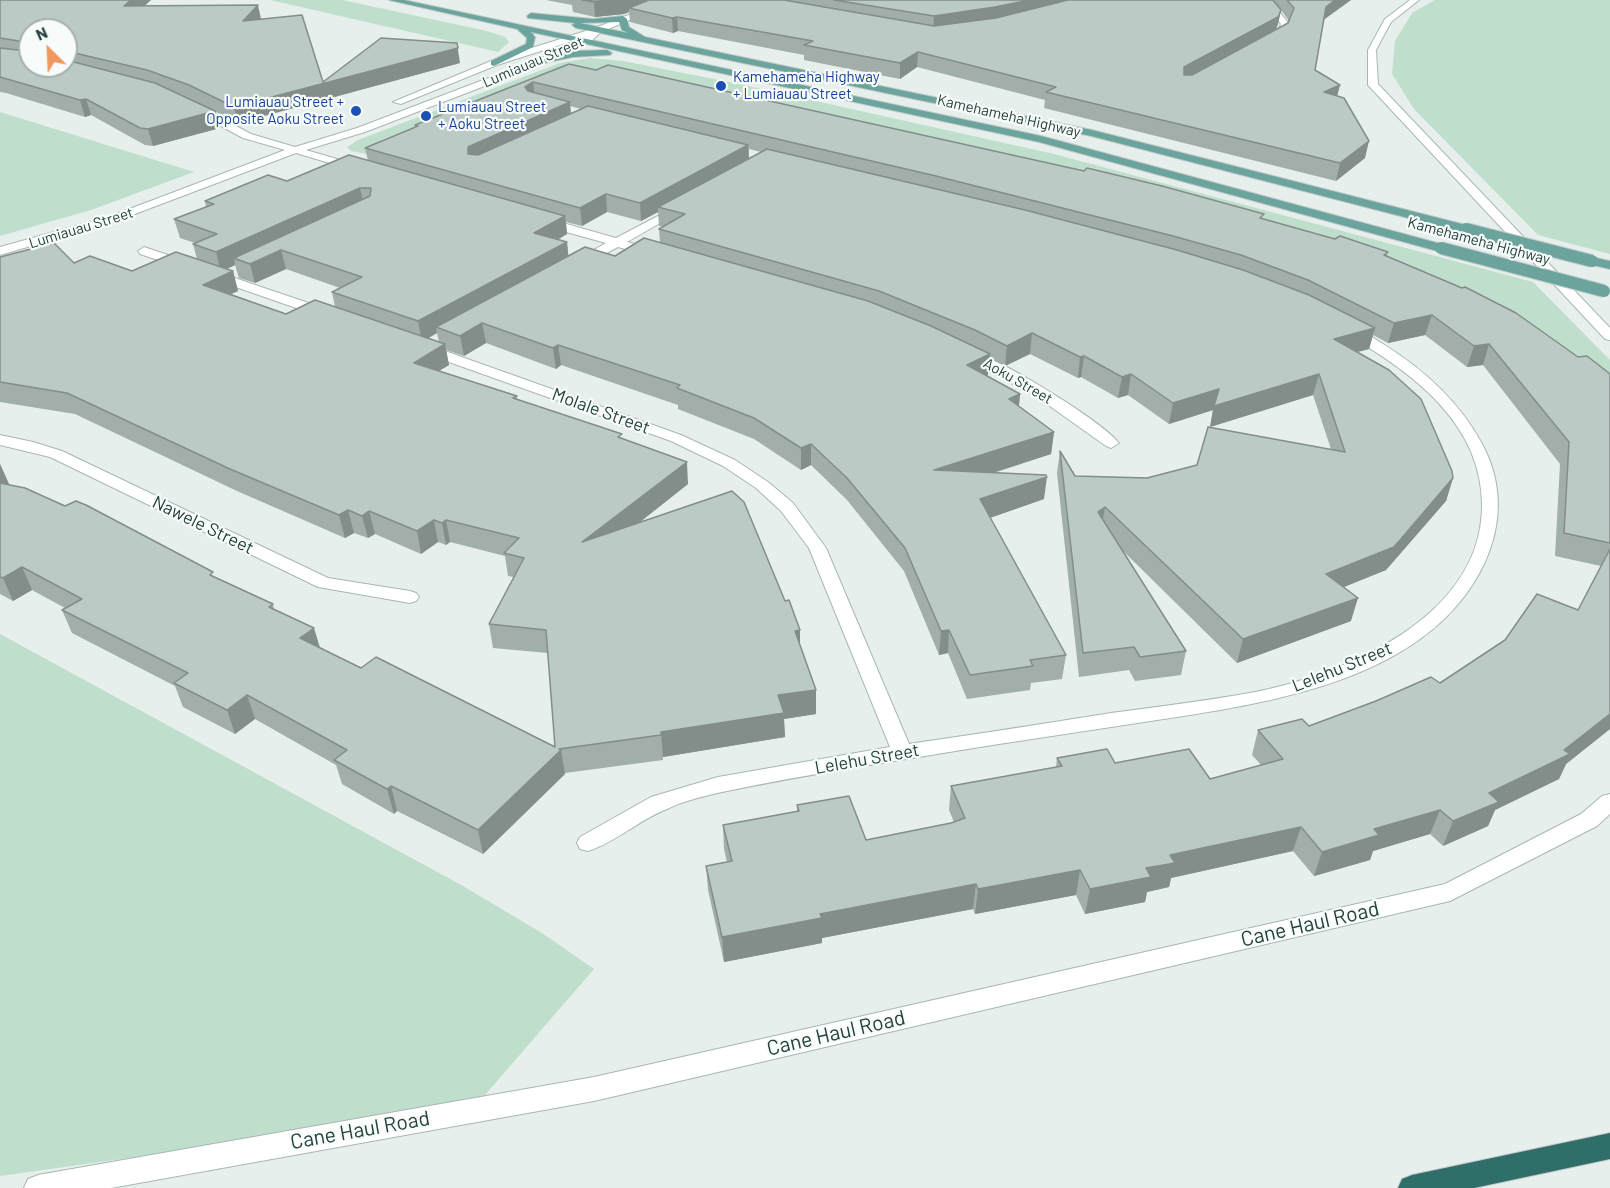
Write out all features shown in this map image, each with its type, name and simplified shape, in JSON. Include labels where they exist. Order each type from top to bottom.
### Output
[{"type":"highway","points":[[1412,1188],[1610,1146]]},
{"type":"main road","name":"Kamehameha Highway","points":[[393,0],[1041,139],[1607,292]]},
{"type":"main road","name":"Kamehameha Highway","points":[[520,14],[1092,133],[1610,266]]},
{"type":"main road","points":[[531,16],[593,21],[623,19],[625,28],[645,40]]},
{"type":"main road","points":[[494,63],[530,45],[531,37],[520,27]]},
{"type":"main road","points":[[544,60],[573,54],[603,52],[682,61]]},
{"type":"street","name":"Lumiauau Street","points":[[384,108],[494,63],[598,30],[674,0]]},
{"type":"street","points":[[1264,46],[1281,34],[1285,24],[1266,0]]},
{"type":"street","points":[[1415,0],[1388,21],[1372,50],[1372,85],[1610,336]]},
{"type":"street","name":"Lumiauau Street","points":[[0,251],[115,218],[295,150],[361,130],[544,60],[587,40],[598,30]]},
{"type":"street","points":[[188,104],[248,136],[369,171]]},
{"type":"street","name":"Lumiauau Street","points":[[295,150],[351,121]]},
{"type":"street","points":[[571,269],[691,202]]},
{"type":"street","points":[[527,217],[662,255]]},
{"type":"street","points":[[144,251],[335,317]]},
{"type":"street","points":[[223,278],[240,270]]},
{"type":"street","name":"Lelehu Street","points":[[588,843],[659,803],[718,785],[902,752],[1252,699],[1306,684],[1397,646],[1432,620],[1461,590],[1480,560],[1491,523],[1490,490],[1482,456],[1464,424],[1437,393],[1408,367],[1338,324]]},
{"type":"street","name":"Molale Street","points":[[440,340],[419,346],[676,438],[729,463],[762,485],[787,507],[817,548],[902,752]]},
{"type":"street","name":"Aoku Street","points":[[954,347],[1023,382],[1075,415],[1111,443]]},
{"type":"street","name":"Nawele Street","points":[[0,440],[28,445],[56,454],[324,583],[410,597]]},
{"type":"street","name":"Cane Haul Road","points":[[38,1188],[594,1089],[1450,892],[1589,820],[1610,802]]},
{"type":"green space","points":[[270,0],[342,0],[487,31],[505,37],[509,42],[498,52]]},
{"type":"green space","points":[[1435,0],[1610,0],[1610,254],[1538,235],[1414,109],[1392,74],[1395,41],[1412,13]]},
{"type":"green space","points":[[590,58],[623,61],[739,84],[1054,154],[1533,282],[1610,360],[1610,393],[604,71],[483,100],[381,140],[376,156],[351,151],[347,147],[358,140],[560,63]]},
{"type":"green space","points":[[0,112],[194,172],[91,210],[0,236]]},
{"type":"green space","points":[[0,634],[463,886],[542,933],[594,969],[472,1110],[0,1176]]},
{"type":"building","points":[[0,0],[131,0],[124,6],[258,5],[243,21],[302,15],[323,82],[381,38],[457,43],[458,48],[234,107],[189,85],[147,70],[78,54],[78,18],[18,18],[18,41],[0,38]]},
{"type":"building","points":[[582,0],[623,0],[594,2]]},
{"type":"building","points":[[649,0],[784,0],[934,26],[996,18],[1068,0],[1273,0],[1281,10],[1278,17],[1184,67],[1184,75],[1192,75],[1288,23],[1294,8],[1287,0],[1335,0],[1326,7],[1315,70],[1340,85],[1324,92],[1344,98],[1369,141],[1340,163],[1046,92],[1056,87],[918,52],[900,63],[804,45],[813,41],[672,18],[629,8]]},
{"type":"building","points":[[834,0],[1030,0],[934,16]]},
{"type":"building","points":[[0,48],[18,50],[18,78],[78,78],[78,63],[155,83],[215,111],[148,129],[140,128],[86,99],[80,100],[0,77]]},
{"type":"building","points":[[569,64],[596,70],[608,65],[1084,171],[1087,168],[1162,186],[1264,214],[1260,218],[1335,239],[1340,236],[1388,252],[1384,255],[1462,288],[1465,287],[1516,313],[1578,357],[1587,356],[1610,374],[1610,543],[1564,533],[1569,442],[1489,344],[1474,346],[1432,315],[1394,323],[1308,280],[1241,255],[936,176],[533,82],[525,87],[528,91],[570,102],[468,147],[468,154],[478,155],[588,106],[748,145],[640,203],[606,194],[580,208],[365,148],[418,126],[415,125]]},
{"type":"building","points":[[767,149],[1025,210],[1177,250],[1243,270],[1309,295],[1375,328],[1334,339],[1389,370],[1421,399],[1453,478],[1394,547],[1326,574],[1358,598],[1243,639],[1105,507],[1098,512],[1186,651],[1140,657],[1134,647],[1083,653],[1060,451],[1075,476],[1147,478],[1197,465],[1208,427],[1345,452],[1319,374],[1214,406],[1219,389],[1173,403],[1131,374],[1122,377],[1084,356],[1080,357],[1032,333],[1007,346],[975,330],[879,291],[659,229],[685,214],[658,207]]},
{"type":"building","points":[[349,155],[565,216],[534,233],[567,242],[418,321],[332,292],[362,277],[281,250],[250,264],[234,258],[370,196],[371,188],[360,188],[216,252],[193,244],[217,234],[174,219],[214,204],[205,201],[268,175],[287,181]]},
{"type":"building","points":[[644,238],[868,301],[931,326],[990,354],[967,365],[1020,394],[1009,399],[1054,432],[934,470],[1046,475],[1047,477],[980,499],[1066,655],[1030,660],[1033,666],[970,675],[949,630],[941,631],[905,548],[847,478],[811,444],[801,448],[754,418],[677,388],[680,385],[558,345],[553,348],[482,323],[460,336],[436,327],[585,247],[615,256]]},
{"type":"building","points":[[54,243],[74,263],[90,256],[132,271],[176,252],[233,271],[203,285],[286,314],[315,300],[445,344],[414,363],[517,396],[513,398],[622,434],[618,437],[687,462],[582,542],[732,491],[744,502],[785,601],[789,600],[800,630],[795,631],[816,690],[778,695],[784,713],[661,732],[661,735],[559,749],[561,750],[478,830],[391,786],[387,789],[334,760],[347,750],[247,695],[227,710],[174,683],[188,673],[62,610],[82,599],[22,567],[3,578],[0,577],[0,483],[25,488],[65,506],[76,501],[86,505],[213,572],[210,575],[273,604],[269,607],[314,628],[300,638],[361,668],[376,657],[555,747],[546,630],[489,624],[524,558],[504,553],[519,538],[446,520],[442,523],[434,520],[417,531],[369,511],[362,516],[348,510],[339,515],[230,469],[67,393],[0,382],[0,257]]},
{"type":"building","points":[[1610,549],[1610,714],[1564,750],[1570,754],[1489,793],[1499,802],[1453,821],[1440,810],[1374,829],[1379,835],[1322,852],[1301,827],[1170,855],[1175,863],[1146,868],[1151,877],[1090,889],[1080,870],[978,889],[976,884],[820,914],[822,918],[722,937],[706,866],[732,861],[723,825],[799,811],[797,805],[849,796],[866,840],[951,823],[965,818],[951,786],[1062,766],[1057,758],[1107,749],[1115,763],[1189,749],[1210,779],[1283,759],[1258,730],[1302,719],[1309,726],[1431,677],[1440,683],[1505,640],[1537,594],[1578,610]]},
{"type":"place","name":"Kamehameha Highway + Lumiauau Street","points":[[721,86]]},
{"type":"place","name":"Lumiauau Street + Opposite Aoku Street","points":[[356,111]]},
{"type":"place","name":"Lumiauau Street + Aoku Street","points":[[426,116]]}]
